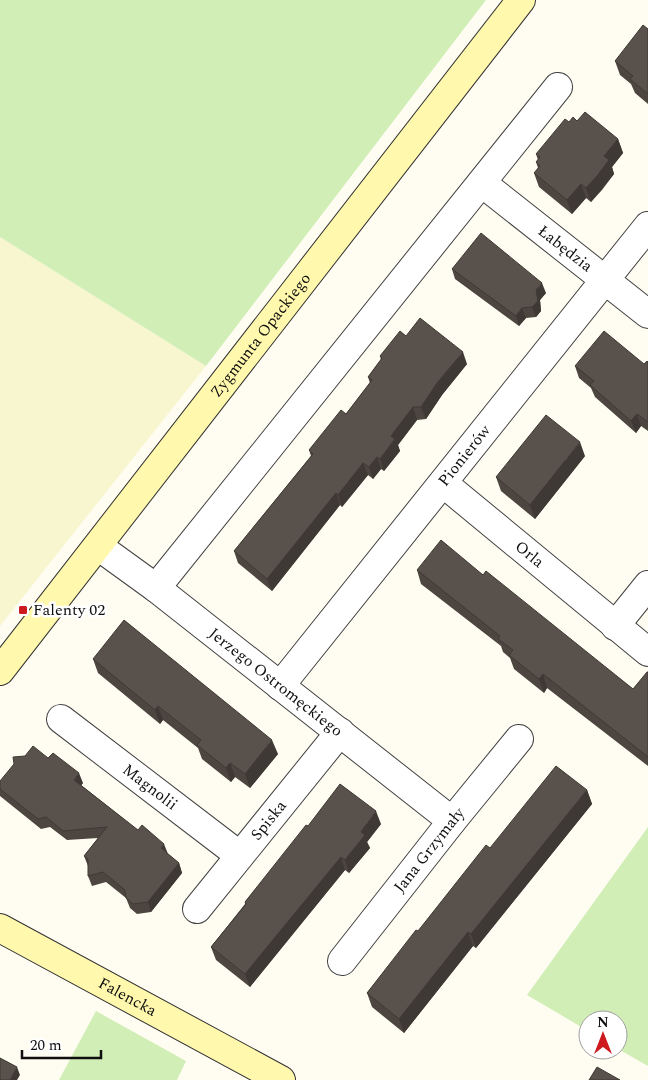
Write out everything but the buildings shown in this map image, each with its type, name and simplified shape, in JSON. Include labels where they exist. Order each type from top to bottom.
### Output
[{"type":"street","name":"Zygmunta Opackiego","points":[[0,671],[521,0]]},
{"type":"street","points":[[156,588],[558,87]]},
{"type":"street","name":"Łabędzia","points":[[482,182],[648,314]]},
{"type":"street","name":"Pionierów","points":[[280,686],[648,226]]},
{"type":"street","name":"Orla","points":[[443,483],[648,652]]},
{"type":"street","name":"Jerzego Ostromęckiego","points":[[98,546],[156,588],[452,821]]},
{"type":"street","points":[[615,626],[648,585]]},
{"type":"street","name":"Magnolii","points":[[61,719],[239,856]]},
{"type":"street","name":"Spiska","points":[[197,909],[340,732]]},
{"type":"street","name":"Jana Grzymały","points":[[342,961],[519,739]]},
{"type":"street","name":"Falencka","points":[[0,928],[281,1080]]},
{"type":"shaded area","points":[[0,237],[206,366],[0,626]]},
{"type":"green space","points":[[0,0],[486,0],[206,366],[0,237]]},
{"type":"green space","points":[[648,827],[648,1066],[628,1055],[628,1010],[578,1010],[578,1025],[527,995]]},
{"type":"green space","points":[[96,1011],[186,1061],[177,1080],[59,1080]]},
{"type":"place","name":"Falenty 02","points":[[23,610]]}]
